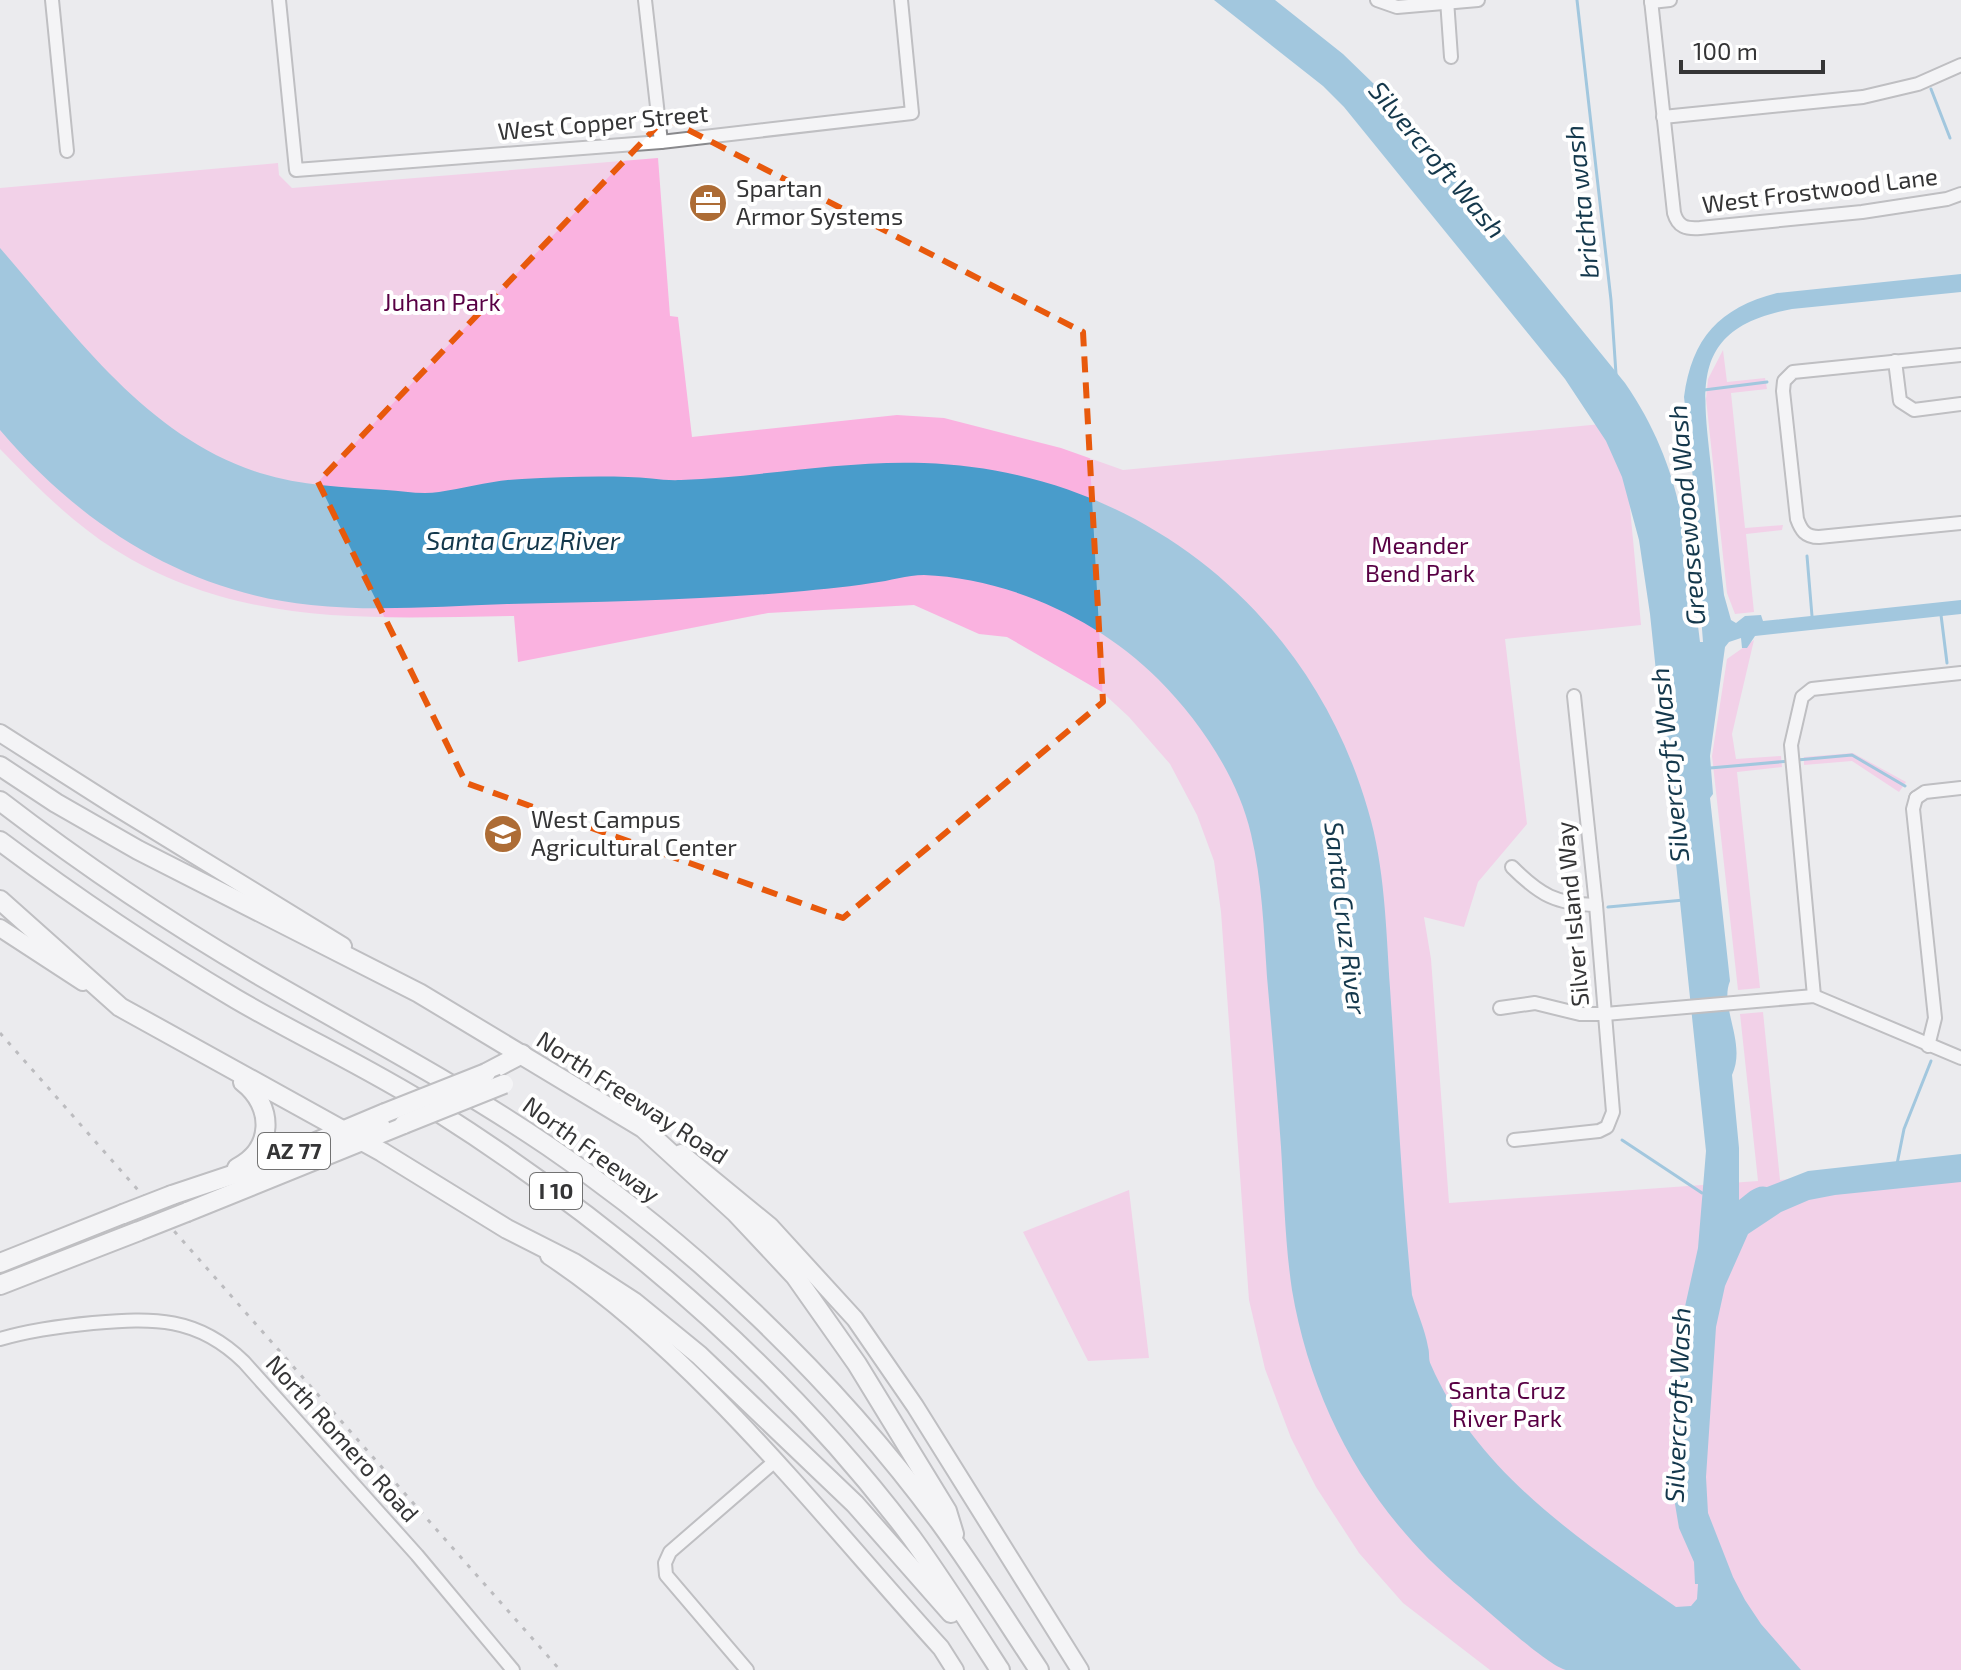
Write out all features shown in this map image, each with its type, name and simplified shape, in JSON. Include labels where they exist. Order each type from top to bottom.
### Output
[{"type":"highway","points":[[0,766],[56,803],[138,850],[419,993]]},
{"type":"highway","name":"North Freeway","points":[[0,801],[181,928],[501,1115],[646,1218],[765,1324],[850,1413],[938,1520],[1039,1670]]},
{"type":"highway","name":"I 10","points":[[0,841],[63,888],[237,999],[479,1138],[539,1178],[641,1257],[744,1348],[868,1483],[912,1539],[999,1670]]},
{"type":"highway","points":[[0,900],[120,1007],[362,1141],[507,1229],[553,1251],[634,1302],[699,1355],[855,1504],[999,1670]]},
{"type":"highway","name":"North Freeway Road","points":[[419,993],[643,1128]]},
{"type":"highway","points":[[199,1051],[253,1091],[262,1105],[266,1121],[263,1141],[251,1159],[202,1184]]},
{"type":"highway","name":"AZ 77","points":[[0,1263],[172,1195],[269,1162],[486,1073],[522,1054]]},
{"type":"highway","name":"AZ 77","points":[[0,1285],[504,1084],[522,1054]]},
{"type":"highway","points":[[643,1128],[752,1229],[795,1276],[857,1364],[947,1511],[958,1549]]},
{"type":"main road","name":"North Freeway Road","points":[[0,733],[419,993]]},
{"type":"main road","points":[[0,928],[120,1007]]},
{"type":"main road","name":"North Freeway Road","points":[[643,1128],[702,1169],[770,1226],[855,1319],[897,1378],[1080,1670]]},
{"type":"main road","points":[[507,1229],[553,1259],[667,1351],[774,1462],[941,1648],[955,1670]]},
{"type":"street","points":[[52,0],[67,151]]},
{"type":"street","name":"West Copper Street","points":[[279,0],[296,170],[661,142],[912,113],[901,0]]},
{"type":"street","points":[[645,0],[661,142]]},
{"type":"street","points":[[1377,0],[1397,7],[1478,0]]},
{"type":"street","points":[[1670,0],[1651,1],[1663,117],[1863,97],[1918,84],[1961,65]]},
{"type":"street","points":[[1447,2],[1451,57]]},
{"type":"street","name":"West Frostwood Lane","points":[[1663,117],[1674,213],[1680,228],[1862,212],[1947,199],[1961,194]]},
{"type":"street","points":[[1961,355],[1805,370],[1786,374],[1783,391],[1797,519],[1803,538],[1961,523]]},
{"type":"street","points":[[1895,361],[1900,401],[1914,410],[1961,404]]},
{"type":"street","points":[[1814,996],[1791,745],[1798,708],[1805,691],[1961,673]]},
{"type":"street","name":"Silver Island Way","points":[[1514,1140],[1589,1133],[1610,1127],[1613,1112],[1574,696]]},
{"type":"street","points":[[1928,1046],[1935,1018],[1913,795],[1961,788]]},
{"type":"street","points":[[1512,867],[1530,885],[1555,900],[1574,905],[1596,905]]},
{"type":"street","points":[[1500,1008],[1535,1003],[1580,1014],[1605,1014],[1814,996],[1961,1058]]},
{"type":"street","name":"North Romero Road","points":[[0,1339],[39,1329],[140,1319],[168,1321],[206,1334],[228,1348],[417,1555],[513,1670]]},
{"type":"street","points":[[747,1670],[666,1575],[665,1563],[670,1552],[774,1462]]},
{"type":"highlighted area","points":[[665,118],[1083,332],[1103,702],[843,918],[466,783],[318,482]]},
{"type":"green space","name":"Santa Cruz River Park","points":[[658,158],[670,316],[678,317],[692,437],[897,415],[944,418],[1061,448],[1123,470],[1622,422],[1641,625],[1505,639],[1527,824],[1478,882],[1464,927],[1424,917],[1431,959],[1449,1203],[1758,1181],[1740,1014],[1763,1012],[1780,1180],[1961,1164],[1961,1670],[1490,1670],[1403,1603],[1359,1553],[1316,1487],[1291,1438],[1265,1369],[1249,1300],[1221,912],[1214,861],[1197,815],[1170,764],[1129,717],[1102,692],[1007,637],[979,634],[914,605],[768,613],[518,662],[514,616],[358,617],[258,605],[210,593],[161,575],[114,549],[68,515],[0,449],[0,188],[278,163],[279,175],[292,188]]},
{"type":"green space","points":[[1723,350],[1727,382],[1765,378],[1767,389],[1731,393],[1745,528],[1783,525],[1782,530],[1746,534],[1754,612],[1735,614],[1727,593],[1706,399],[1708,379]]},
{"type":"green space","points":[[1754,640],[1732,734],[1736,759],[1781,756],[1782,767],[1737,772],[1760,988],[1738,990],[1712,756],[1727,659]]},
{"type":"green space","points":[[1853,753],[1906,782],[1899,792],[1852,761],[1804,765],[1804,757]]},
{"type":"green space","points":[[1129,1190],[1149,1358],[1088,1361],[1023,1232]]},
{"type":"water","name":"Santa Cruz River","points":[[1214,0],[1275,0],[1343,54],[1409,118],[1625,383],[1660,445],[1671,476],[1686,540],[1700,642],[1703,642],[1701,551],[1684,397],[1688,376],[1702,342],[1712,328],[1739,307],[1777,293],[1961,274],[1961,292],[1792,309],[1759,318],[1735,330],[1720,345],[1710,364],[1706,386],[1720,563],[1731,620],[1736,623],[1745,616],[1761,615],[1763,621],[1961,600],[1961,614],[1755,636],[1747,648],[1742,648],[1741,638],[1725,647],[1710,756],[1713,794],[1710,798],[1730,981],[1728,1002],[1736,1050],[1732,1075],[1739,1148],[1739,1200],[1755,1188],[1767,1187],[1808,1171],[1961,1154],[1961,1182],[1835,1195],[1809,1200],[1781,1212],[1748,1234],[1725,1286],[1716,1327],[1706,1477],[1708,1513],[1745,1600],[1761,1624],[1801,1670],[1566,1670],[1530,1647],[1430,1560],[1400,1528],[1374,1493],[1350,1456],[1314,1376],[1292,1290],[1262,906],[1255,852],[1245,813],[1227,771],[1188,712],[1158,679],[1108,638],[1080,621],[1019,593],[987,584],[924,575],[781,593],[644,600],[384,608],[311,605],[265,598],[221,586],[179,569],[101,524],[65,496],[0,430],[0,248],[85,348],[147,408],[219,456],[275,477],[323,485],[426,493],[522,479],[635,477],[681,480],[833,466],[924,463],[1001,472],[1074,492],[1141,523],[1203,563],[1257,613],[1304,672],[1341,737],[1368,810],[1384,898],[1412,1295],[1431,1365],[1451,1404],[1476,1440],[1536,1502],[1605,1557],[1676,1607],[1691,1606],[1697,1599],[1698,1584],[1695,1584],[1694,1562],[1679,1528],[1674,1475],[1684,1311],[1698,1248],[1706,1151],[1650,614],[1639,540],[1622,477],[1606,441],[1565,379],[1344,107],[1323,86]]},
{"type":"waterway","name":"brichta wash","points":[[1577,0],[1611,300],[1616,374]]},
{"type":"waterway","points":[[1931,89],[1950,138]]},
{"type":"waterway","points":[[1704,390],[1767,382]]},
{"type":"waterway","points":[[1807,556],[1812,616]]},
{"type":"waterway","points":[[1941,615],[1947,663]]},
{"type":"waterway","points":[[1797,760],[1852,755],[1905,786]]},
{"type":"waterway","points":[[1710,768],[1790,761]]},
{"type":"waterway","points":[[1608,907],[1684,900]]},
{"type":"waterway","points":[[1897,1164],[1904,1129],[1931,1061]]},
{"type":"waterway","points":[[1622,1140],[1702,1193]]},
{"type":"railway","points":[[0,1033],[560,1670]]},
{"type":"place","name":"Spartan Armor Systems","points":[[708,203]]},
{"type":"place","name":"West Campus Agricultural Center","points":[[503,834]]},
{"type":"water label","name":"Silvercroft Wash","points":[[1437,160]]},
{"type":"water label","name":"Greasewood Wash","points":[[1687,515]]},
{"type":"water label","name":"Silvercroft Wash","points":[[1670,765]]},
{"type":"water label","name":"Silvercroft Wash","points":[[1678,1405]]},
{"type":"park label","name":"Juhan Park","points":[[442,303]]},
{"type":"park label","name":"Meander Bend Park","points":[[1420,560]]}]
